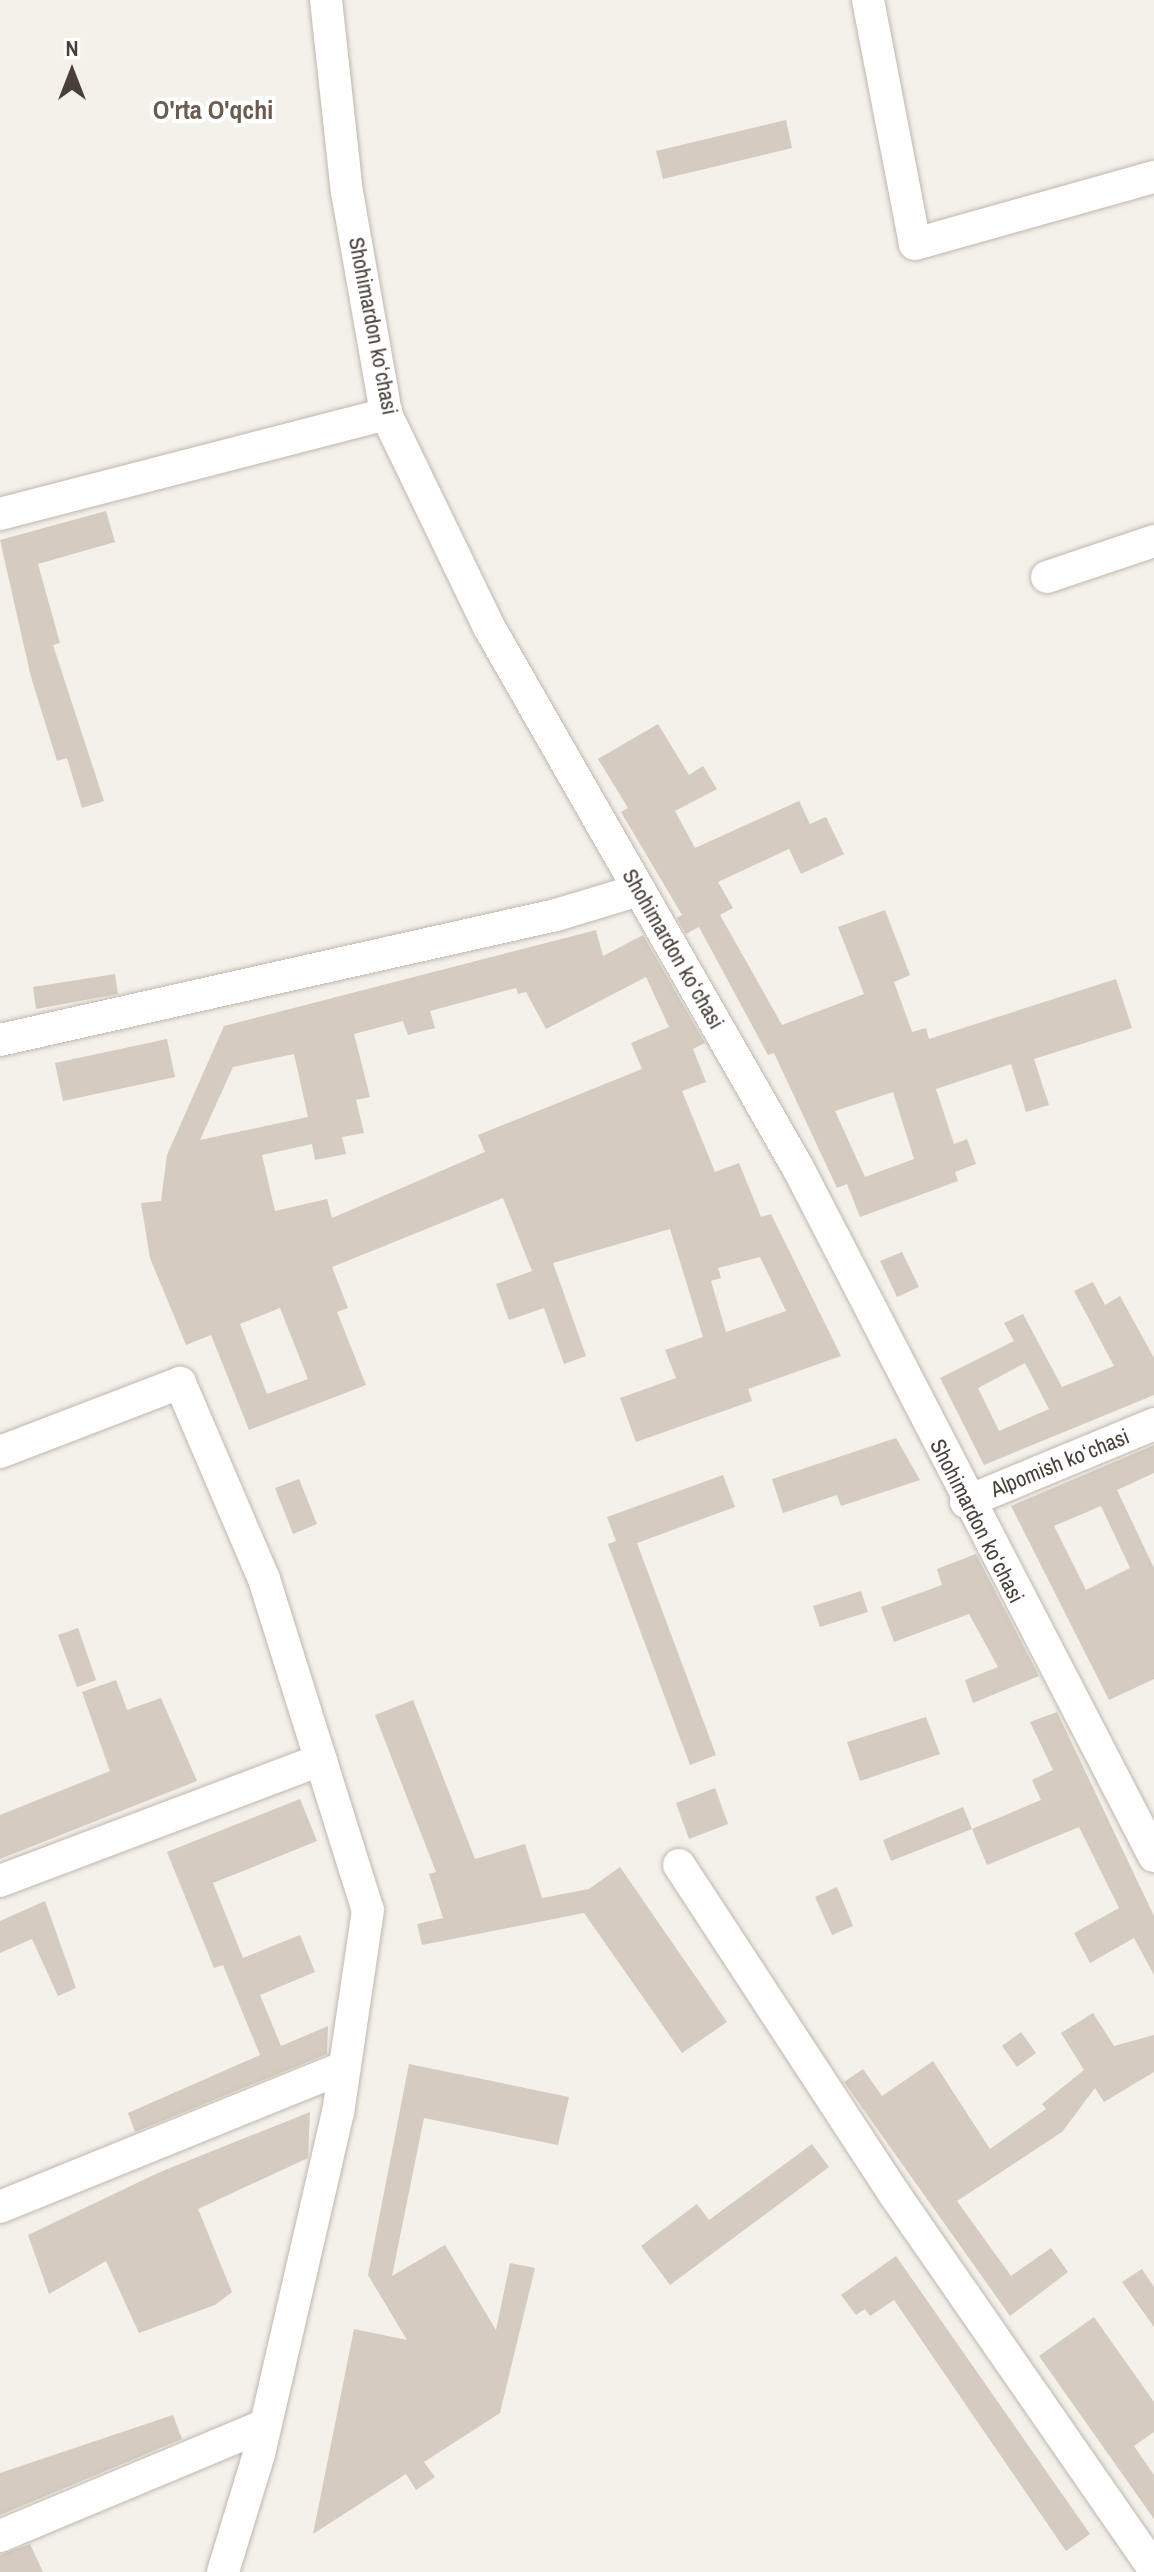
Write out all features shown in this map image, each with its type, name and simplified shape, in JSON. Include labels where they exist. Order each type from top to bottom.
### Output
[{"type":"street","name":"Shohimardon koʻchasi","points":[[326,0],[347,192],[386,414],[489,627],[797,1166],[966,1502],[1154,1856]]},
{"type":"street","points":[[868,0],[915,244],[1154,177]]},
{"type":"street","points":[[0,514],[386,414]]},
{"type":"street","points":[[1047,577],[1154,541]]},
{"type":"street","points":[[0,1040],[556,915],[639,890]]},
{"type":"street","points":[[0,1452],[180,1383],[264,1579],[368,1910],[345,2067],[265,2425],[223,2572]]},
{"type":"street","name":"Alpomish koʻchasi","points":[[966,1502],[1154,1424]]},
{"type":"street","points":[[0,1881],[321,1760]]},
{"type":"street","points":[[679,1865],[895,2195],[1154,2569]]},
{"type":"street","points":[[0,2207],[345,2067]]},
{"type":"street","points":[[0,2536],[265,2425]]},
{"type":"building","points":[[786,120],[792,148],[663,179],[656,151]]},
{"type":"building","points":[[106,511],[115,542],[38,564],[60,643],[53,645],[104,801],[82,808],[67,758],[57,761],[31,677],[0,540]]},
{"type":"building","points":[[658,724],[689,775],[703,766],[717,789],[675,811],[695,848],[799,801],[810,824],[826,817],[844,854],[801,874],[789,849],[718,882],[733,908],[720,915],[782,1025],[864,994],[838,927],[885,910],[910,975],[894,982],[912,1032],[926,1028],[929,1039],[1116,979],[1132,1028],[1034,1059],[1049,1105],[1026,1112],[1011,1064],[936,1089],[954,1144],[967,1139],[976,1164],[955,1172],[958,1181],[860,1217],[847,1184],[837,1188],[774,1053],[768,1055],[699,927],[686,934],[677,918],[682,915],[621,812],[628,808],[598,759]],"holes":[[[893,1092],[914,1159],[865,1177],[835,1111]]]},
{"type":"building","points":[[596,930],[603,956],[643,935],[705,1043],[693,1049],[706,1082],[682,1091],[715,1172],[739,1163],[761,1217],[771,1214],[841,1356],[748,1389],[752,1401],[636,1442],[620,1398],[676,1378],[665,1350],[703,1337],[670,1229],[553,1263],[586,1356],[564,1364],[544,1308],[509,1320],[496,1284],[532,1271],[503,1198],[332,1267],[348,1308],[337,1312],[366,1385],[249,1430],[211,1335],[186,1345],[150,1258],[141,1203],[161,1201],[167,1155],[224,1026]],"holes":[[[646,977],[669,1027],[631,1043],[642,1069],[478,1135],[485,1152],[332,1218],[327,1199],[275,1211],[262,1155],[312,1144],[315,1160],[346,1154],[342,1137],[364,1133],[356,1100],[370,1097],[354,1034],[403,1021],[408,1035],[435,1028],[430,1011],[516,988],[518,994],[526,992],[546,1029]],[[294,1054],[308,1117],[200,1140],[233,1067]],[[760,1257],[786,1311],[726,1332],[711,1281],[721,1278],[718,1268]],[[280,1308],[308,1379],[267,1394],[240,1324]]]},
{"type":"building","points":[[115,974],[118,994],[36,1009],[33,987]]},
{"type":"building","points":[[167,1039],[175,1077],[63,1101],[55,1063]]},
{"type":"building","points":[[902,1252],[919,1287],[897,1297],[880,1261]]},
{"type":"building","points":[[1093,1282],[1105,1305],[1120,1296],[1154,1358],[1154,1395],[984,1465],[940,1378],[1014,1341],[1004,1323],[1023,1314],[1062,1387],[1114,1366],[1074,1291]],"holes":[[[1025,1363],[1049,1409],[999,1431],[978,1388]]]},
{"type":"building","points":[[896,1438],[920,1480],[841,1506],[837,1495],[783,1513],[772,1479]]},
{"type":"building","points":[[1154,1445],[1154,1473],[1117,1490],[1154,1568],[1154,1679],[1109,1700],[1011,1506]],"holes":[[[1101,1506],[1130,1568],[1086,1590],[1054,1526]]]},
{"type":"building","points":[[723,1475],[735,1507],[637,1543],[716,1755],[690,1765],[608,1544],[616,1541],[607,1517]]},
{"type":"building","points":[[299,1479],[317,1524],[293,1534],[275,1488]]},
{"type":"building","points":[[976,1554],[1039,1676],[973,1703],[965,1680],[998,1667],[969,1614],[894,1642],[881,1607],[942,1585],[937,1569]]},
{"type":"building","points":[[861,1591],[868,1612],[820,1627],[813,1606]]},
{"type":"building","points":[[78,1628],[96,1680],[77,1687],[58,1635]]},
{"type":"building","points":[[116,1680],[127,1710],[161,1698],[197,1781],[0,1859],[0,1815],[110,1771],[82,1692]]},
{"type":"building","points":[[413,1700],[475,1859],[525,1844],[542,1898],[589,1889],[620,1867],[727,2022],[682,2053],[584,1913],[422,1945],[417,1924],[443,1918],[429,1874],[436,1872],[375,1715]]},
{"type":"building","points":[[1057,1712],[1154,1916],[1154,1975],[1134,1938],[1090,1963],[1074,1933],[1119,1908],[1079,1827],[987,1865],[972,1829],[1041,1800],[1032,1780],[1053,1770],[1030,1722]]},
{"type":"building","points":[[926,1717],[940,1754],[860,1781],[847,1742]]},
{"type":"building","points":[[715,1788],[728,1824],[689,1839],[676,1803]]},
{"type":"building","points":[[300,1799],[317,1841],[213,1883],[243,1958],[300,1935],[315,1972],[260,1995],[281,2046],[328,2026],[327,2054],[135,2132],[128,2113],[260,2055],[223,1965],[214,1968],[167,1852]]},
{"type":"building","points":[[963,1807],[972,1829],[891,1861],[883,1840]]},
{"type":"building","points":[[837,1887],[853,1926],[832,1935],[815,1897]]},
{"type":"building","points":[[45,1901],[76,1988],[58,1996],[32,1939],[0,1953],[0,1921]]},
{"type":"building","points":[[1093,2013],[1114,2046],[1154,2035],[1154,2072],[1104,2102],[1095,2088],[1062,2132],[957,2201],[1011,2276],[1051,2248],[1068,2272],[1010,2316],[844,2082],[863,2069],[882,2096],[933,2061],[990,2149],[1046,2109],[1042,2104],[1084,2070],[1061,2033]]},
{"type":"building","points":[[1021,2032],[1036,2053],[1017,2067],[1002,2046]]},
{"type":"building","points":[[409,2064],[569,2097],[558,2145],[424,2118],[392,2276],[445,2245],[496,2330],[510,2263],[535,2268],[500,2413],[424,2462],[435,2477],[416,2490],[406,2474],[313,2534],[354,2329],[407,2340],[368,2275]]},
{"type":"building","points":[[310,2112],[308,2158],[198,2209],[232,2292],[215,2305],[139,2333],[106,2261],[49,2294],[28,2235],[160,2172]]},
{"type":"building","points":[[812,2144],[829,2167],[670,2285],[641,2246],[697,2204],[709,2220]]},
{"type":"building","points":[[896,2256],[1090,2534],[1066,2551],[894,2300],[870,2316],[865,2309],[856,2315],[841,2295]]},
{"type":"building","points":[[1142,2269],[1154,2287],[1154,2327],[1122,2282]]},
{"type":"building","points":[[1094,2317],[1154,2402],[1154,2432],[1134,2446],[1154,2475],[1154,2519],[1039,2356]]},
{"type":"building","points":[[173,2415],[182,2439],[0,2515],[0,2473]]},
{"type":"building","points":[[30,2544],[43,2572],[0,2572],[0,2555]]},
{"type":"district","name":"O'rta O'qchi","points":[[213,110]]}]
